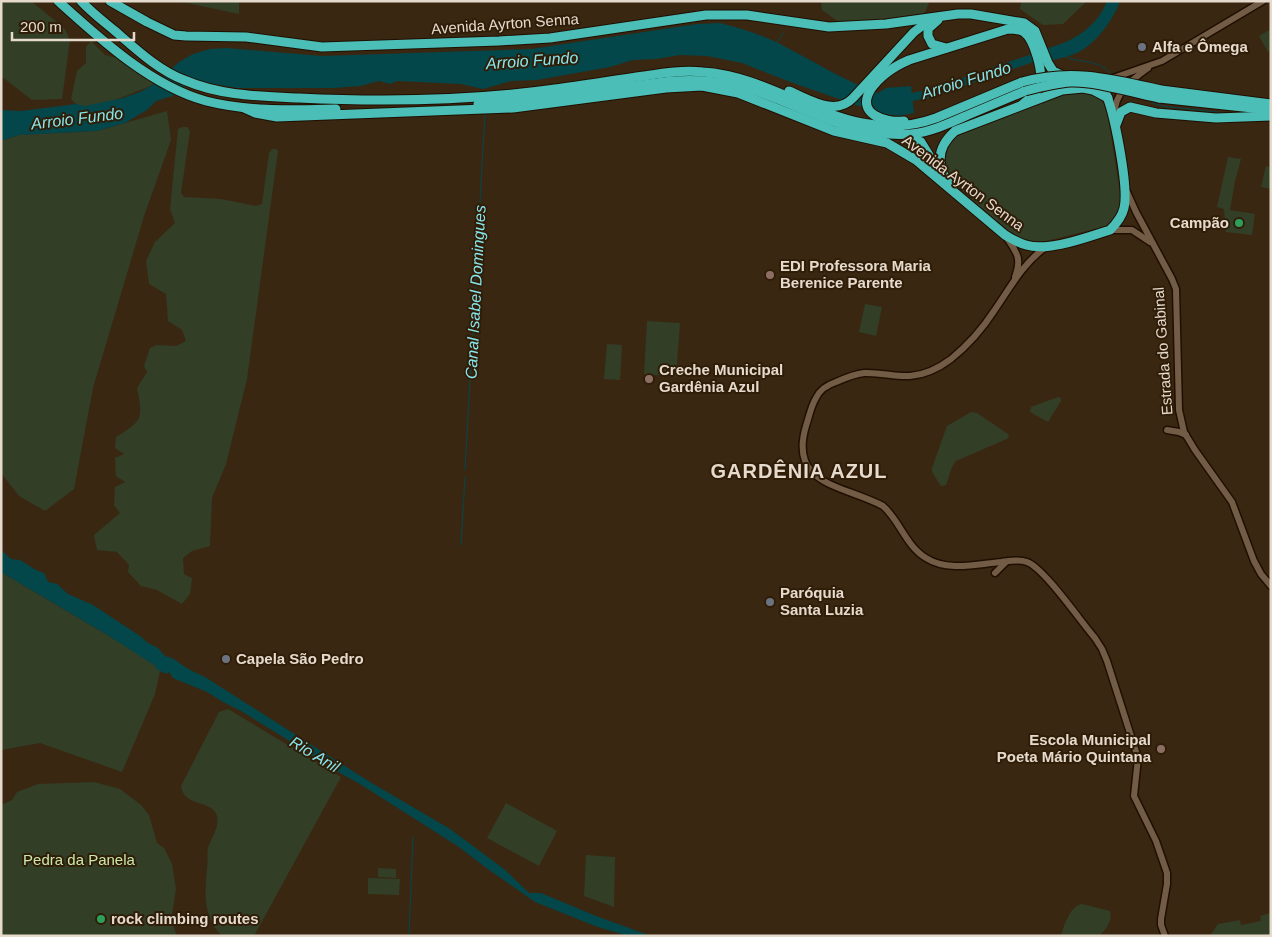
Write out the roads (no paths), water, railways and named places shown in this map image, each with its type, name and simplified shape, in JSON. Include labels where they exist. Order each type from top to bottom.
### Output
[{"type":"highway","points":[[58,1],[74,15]]},
{"type":"highway","points":[[66,1],[74,15]]},
{"type":"highway","points":[[81,1],[94,15],[108,25]]},
{"type":"highway","points":[[88,1],[108,25]]},
{"type":"highway","name":"Avenida Ayrton Senna","points":[[110,1],[155,27],[174,35],[246,36],[322,47],[499,42],[550,38],[724,14],[747,15],[829,27],[874,25],[971,14],[1024,23],[1032,28],[1037,35],[1050,67],[1056,74],[1092,80]]},
{"type":"highway","name":"Avenida Ayrton Senna","points":[[74,15],[148,73],[194,97],[244,108],[293,110],[476,104],[520,101],[672,81],[695,80],[717,81],[738,86],[842,125],[868,131],[897,134],[929,131],[989,101]]},
{"type":"highway","points":[[945,16],[928,28],[928,36],[932,44],[940,48],[949,49]]},
{"type":"highway","points":[[726,75],[736,74],[754,77],[828,106],[841,106],[850,101],[914,32],[933,18]]},
{"type":"highway","name":"Avenida Ayrton Senna","points":[[108,25],[141,53],[165,70],[182,80],[222,93],[302,98],[386,100],[481,96],[553,90],[676,72],[704,72],[726,75],[756,84],[818,110],[840,117],[887,127],[923,123],[971,102],[989,101]]},
{"type":"highway","points":[[971,102],[913,120],[892,121],[878,118],[871,112],[868,96],[873,86],[898,64],[1012,29],[1022,31],[1030,40],[1041,75],[1039,89],[1023,104]]},
{"type":"highway","points":[[989,101],[1022,82],[1036,78],[1070,74],[1100,77],[1271,110]]},
{"type":"highway","points":[[1092,80],[1101,85],[1108,98]]},
{"type":"highway","name":"Avenida Ayrton Senna","points":[[244,108],[263,116],[301,117],[498,109],[536,106],[666,88],[691,86],[718,88],[743,95],[834,131],[887,143],[904,152],[1005,235],[1027,246],[1048,247]]},
{"type":"highway","points":[[947,181],[942,172],[940,150],[948,136],[955,131],[1062,90],[1072,88],[1093,90],[1108,98]]},
{"type":"highway","points":[[536,106],[553,100],[581,96],[602,90]]},
{"type":"highway","name":"Estrada do Gabinal","points":[[1108,98],[1116,125],[1124,182]]},
{"type":"highway","points":[[1227,102],[1271,104]]},
{"type":"highway","points":[[1116,125],[1121,112],[1130,107],[1164,114],[1216,118],[1271,116]]},
{"type":"highway","points":[[897,134],[921,142],[960,197]]},
{"type":"highway","points":[[1048,247],[1110,230],[1117,223],[1124,209],[1124,182]]},
{"type":"main road","points":[[1092,80],[1119,77],[1153,65],[1263,1]]},
{"type":"main road","name":"Estrada do Gabinal","points":[[1116,125],[1115,110],[1118,98],[1134,79],[1153,65]]},
{"type":"main road","name":"Estrada do Gabinal","points":[[1124,182],[1130,202],[1176,289],[1180,419],[1186,435],[1232,502],[1254,561],[1261,574],[1271,586]]},
{"type":"main road","name":"Estrada do Gabinal","points":[[1110,230],[1132,230],[1153,244]]},
{"type":"main road","points":[[1005,235],[1018,257],[1019,263],[1014,281]]},
{"type":"main road","points":[[1048,247],[1032,258],[1014,281],[988,321],[952,358],[943,364],[919,375],[896,376],[863,373],[827,385],[816,397],[803,435],[802,452],[807,467],[817,478],[883,506],[912,546],[926,558],[942,565],[952,566],[1017,560],[1028,562],[1043,574],[1102,649],[1138,758],[1134,796],[1156,841],[1167,873],[1161,919],[1165,936]]},
{"type":"main road","points":[[1167,430],[1186,435]]},
{"type":"main road","points":[[995,573],[1007,561]]},
{"type":"water","points":[[1107,1],[1120,1],[1109,23],[1098,36],[1079,52],[1053,60],[1048,48],[1066,42],[1084,32],[1098,18]]},
{"type":"water","points":[[720,23],[771,40],[840,76],[878,93],[886,88],[911,86],[914,113],[899,116],[882,114],[742,63],[707,56],[680,55],[633,60],[610,67],[537,80],[511,81],[483,89],[461,84],[397,81],[390,84],[379,81],[360,86],[333,88],[237,88],[208,83],[184,87],[172,96],[156,101],[147,110],[125,123],[97,131],[19,135],[1,141],[1,110],[21,111],[76,104],[85,106],[123,98],[140,92],[156,83],[179,62],[193,54],[210,49],[227,48],[322,56],[531,49],[697,24]]},
{"type":"water","name":"Rio Anil","points":[[1,550],[11,559],[20,560],[44,573],[48,582],[57,584],[68,594],[93,605],[158,648],[165,656],[205,677],[370,782],[450,829],[504,869],[529,893],[541,893],[651,936],[628,936],[595,926],[535,902],[459,847],[360,784],[325,765],[241,711],[207,692],[173,678],[169,672],[166,674],[158,670],[154,665],[109,636],[1,572]]},
{"type":"waterway","points":[[777,43],[783,33]]},
{"type":"waterway","name":"Arroio Fundo","points":[[901,99],[928,94],[1059,49]]},
{"type":"waterway","points":[[1065,57],[1100,65],[1110,73]]},
{"type":"waterway","points":[[1152,103],[1162,106],[1225,113]]},
{"type":"waterway","name":"Canal Isabel Domingues","points":[[465,470],[485,113]]},
{"type":"waterway","name":"Canal Isabel Domingues","points":[[461,545],[465,477]]},
{"type":"waterway","points":[[409,936],[413,837]]},
{"type":"place","name":"Alfa e Ômega","points":[[1142,47]]},
{"type":"place","name":"Campão","points":[[1239,223]]},
{"type":"place","name":"EDI Professora Maria Berenice Parente","points":[[770,275]]},
{"type":"place","name":"Creche Municipal Gardênia Azul","points":[[649,379]]},
{"type":"place","name":"Paróquia Santa Luzia","points":[[770,602]]},
{"type":"place","name":"Capela São Pedro","points":[[226,659]]},
{"type":"place","name":"Escola Municipal Poeta Mário Quintana","points":[[1161,749]]},
{"type":"place","name":"rock climbing routes","points":[[101,919]]},
{"type":"district","name":"GARDÊNIA AZUL","points":[[799,471]]},
{"type":"park label","name":"Pedra da Panela","points":[[79,860]]}]
